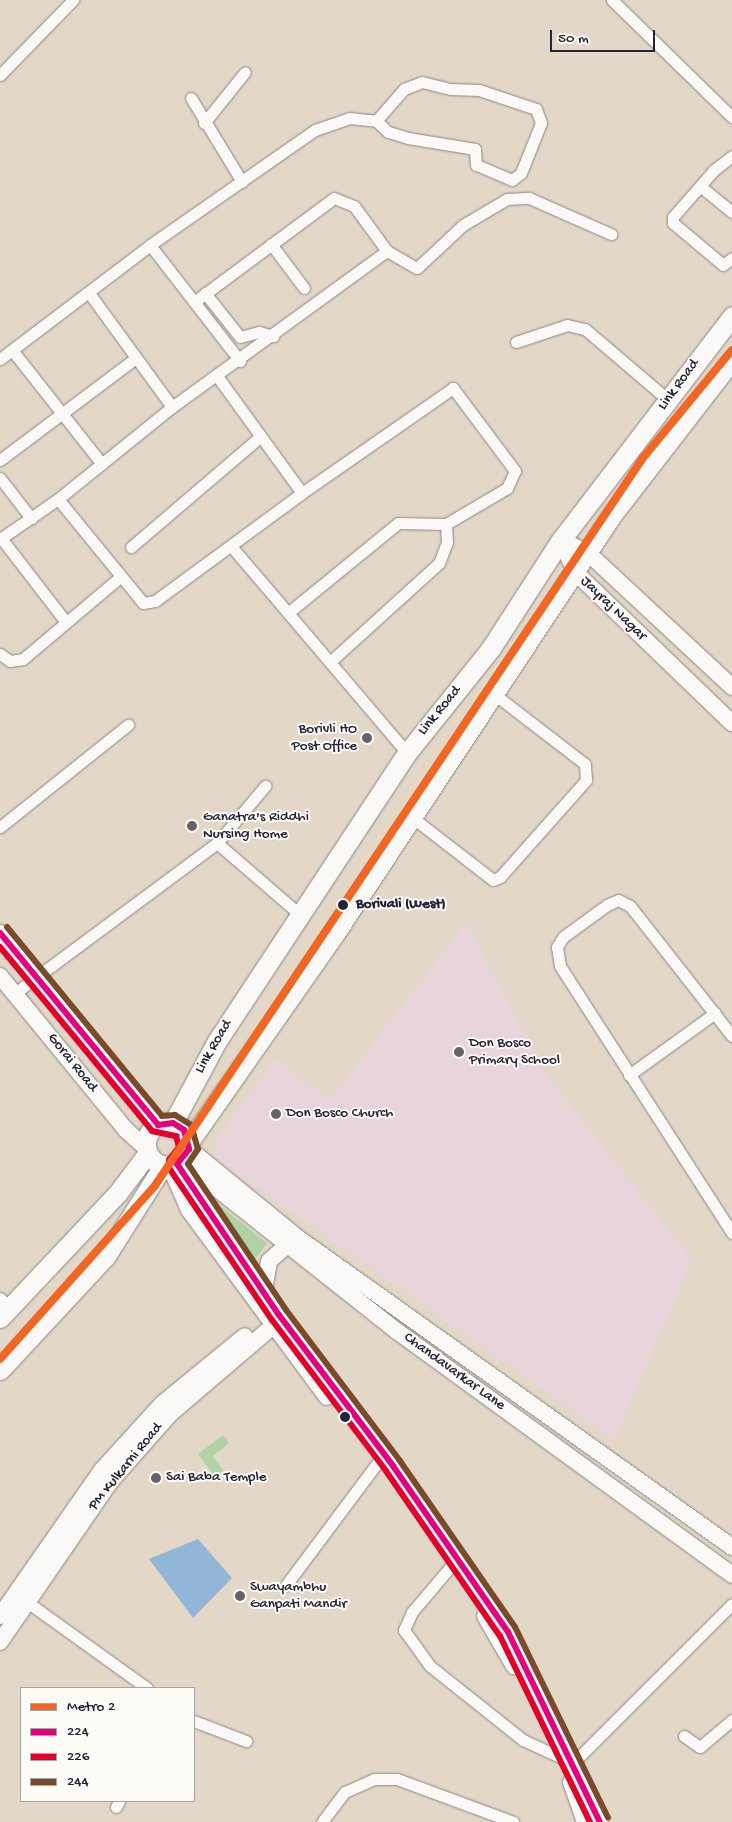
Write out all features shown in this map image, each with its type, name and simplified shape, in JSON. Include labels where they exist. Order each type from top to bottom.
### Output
[{"type":"main road","name":"Link Road","points":[[147,1150],[148,1134],[165,1124],[298,913],[407,753],[491,648],[561,540],[732,316]]},
{"type":"main road","name":"Link Road","points":[[0,1370],[106,1256],[178,1158],[413,818],[588,553],[732,360]]},
{"type":"main road","points":[[3,1308],[117,1194],[147,1150],[178,1158],[184,1130],[165,1124]]},
{"type":"street","points":[[0,75],[73,0]]},
{"type":"street","points":[[612,0],[732,117]]},
{"type":"street","points":[[204,123],[245,72]]},
{"type":"street","points":[[0,359],[150,245],[315,130],[349,118],[376,122],[388,132],[408,138],[475,149],[476,165],[512,180],[522,173],[541,122],[536,109],[519,101],[479,90],[450,90],[422,82],[391,101],[376,122]]},
{"type":"street","points":[[191,98],[204,123],[242,182]]},
{"type":"street","points":[[732,156],[700,186],[673,217],[673,223],[723,265],[732,258]]},
{"type":"street","points":[[700,186],[732,212]]},
{"type":"street","points":[[194,302],[334,198],[354,206],[387,251],[417,268],[463,225],[507,199],[529,198],[611,234]]},
{"type":"street","points":[[271,244],[304,288]]},
{"type":"street","points":[[150,245],[240,361]]},
{"type":"street","points":[[66,622],[1,538],[58,499],[172,406],[240,361],[387,251]]},
{"type":"street","points":[[89,293],[172,406]]},
{"type":"street","points":[[205,293],[240,337],[259,332],[273,336]]},
{"type":"street","points":[[516,342],[567,325],[585,329],[668,400]]},
{"type":"street","points":[[12,350],[102,464]]},
{"type":"street","points":[[0,460],[136,358]]},
{"type":"street","points":[[217,376],[302,493]]},
{"type":"street","points":[[58,499],[119,578],[143,603],[155,601],[302,493],[453,388],[515,471],[507,488],[446,524],[398,524],[288,612]]},
{"type":"street","points":[[131,547],[260,437]]},
{"type":"street","points":[[0,478],[31,518]]},
{"type":"street","points":[[331,662],[439,563],[447,542],[446,524]]},
{"type":"street","name":"Jayraj Nagar","points":[[561,540],[588,553],[732,687]]},
{"type":"street","name":"Jayraj Nagar","points":[[561,540],[575,572],[732,723]]},
{"type":"street","points":[[230,546],[407,753]]},
{"type":"street","points":[[0,654],[10,662],[24,659],[119,578]]},
{"type":"street","points":[[413,818],[493,880],[500,877],[586,780],[585,764],[494,694]]},
{"type":"street","points":[[0,827],[128,725]]},
{"type":"street","points":[[15,993],[217,843],[265,786]]},
{"type":"street","points":[[217,843],[298,913]]},
{"type":"street","points":[[732,1036],[630,906],[618,900],[578,925],[563,937],[556,957],[629,1075],[732,1233]]},
{"type":"street","name":"Gorai Road","points":[[0,933],[36,977],[165,1124]]},
{"type":"street","name":"Gorai Road","points":[[0,976],[126,1130],[147,1150]]},
{"type":"street","points":[[629,1075],[715,1013]]},
{"type":"street","points":[[178,1158],[264,1290],[275,1319]]},
{"type":"street","points":[[178,1158],[189,1210],[381,1458],[454,1563],[508,1632],[568,1761],[585,1817]]},
{"type":"street","name":"Chandavarkar Lane","points":[[178,1158],[732,1575]]},
{"type":"street","points":[[264,1290],[269,1261],[292,1242]]},
{"type":"street","name":"Chandavarkar Lane","points":[[292,1242],[732,1547]]},
{"type":"street","name":"PM Kulkarni Road","points":[[0,1616],[21,1598],[110,1482],[158,1428],[275,1319]]},
{"type":"street","points":[[286,1585],[381,1458]]},
{"type":"street","points":[[454,1563],[412,1612],[404,1630],[430,1666],[523,1740],[568,1761]]},
{"type":"street","points":[[21,1598],[146,1687]]},
{"type":"street","name":"PM Kulkarni Road","points":[[0,1642],[21,1598]]},
{"type":"street","points":[[568,1761],[732,1604]]},
{"type":"street","points":[[684,1736],[700,1747],[732,1720]]},
{"type":"street","points":[[195,1721],[246,1741]]},
{"type":"street","points":[[322,1822],[345,1792],[374,1778],[389,1778],[513,1822]]},
{"type":"shaded area","points":[[467,921],[545,1073],[692,1260],[614,1440],[217,1159],[219,1135],[276,1058],[330,1100]]},
{"type":"green space","points":[[203,1192],[267,1243],[254,1261]]},
{"type":"green space","points":[[223,1435],[229,1443],[213,1456],[224,1471],[215,1477],[198,1454]]},
{"type":"water","points":[[198,1539],[232,1578],[193,1618],[149,1559]]},
{"type":"metro line","name":"2","points":[[0,1359],[154,1187],[642,459],[732,350]]},
{"type":"transit line","name":"244","points":[[7,927],[162,1116],[175,1115],[191,1125],[198,1149],[188,1164],[286,1310],[400,1461],[515,1627],[608,1818]]},
{"type":"transit line","name":"224","points":[[0,933],[158,1125],[173,1123],[184,1130],[189,1149],[177,1164],[279,1315],[393,1466],[508,1632],[600,1822]]},
{"type":"transit line","name":"226","points":[[0,947],[152,1131],[176,1136],[179,1147],[169,1160],[169,1168],[272,1320],[386,1471],[500,1636],[590,1822]]},
{"type":"place","name":"Borivli HO Post Office","points":[[367,738]]},
{"type":"place","name":"Ganatra's Riddhi Nursing Home","points":[[192,826]]},
{"type":"place","name":"Borivali (West)","points":[[343,905]]},
{"type":"place","name":"Don Bosco Primary School","points":[[459,1052]]},
{"type":"place","name":"Don Bosco Church","points":[[276,1114]]},
{"type":"place","name":"Sai Baba Temple","points":[[156,1478]]},
{"type":"place","name":"Swayambhu Ganpati Mandir","points":[[240,1596]]}]
